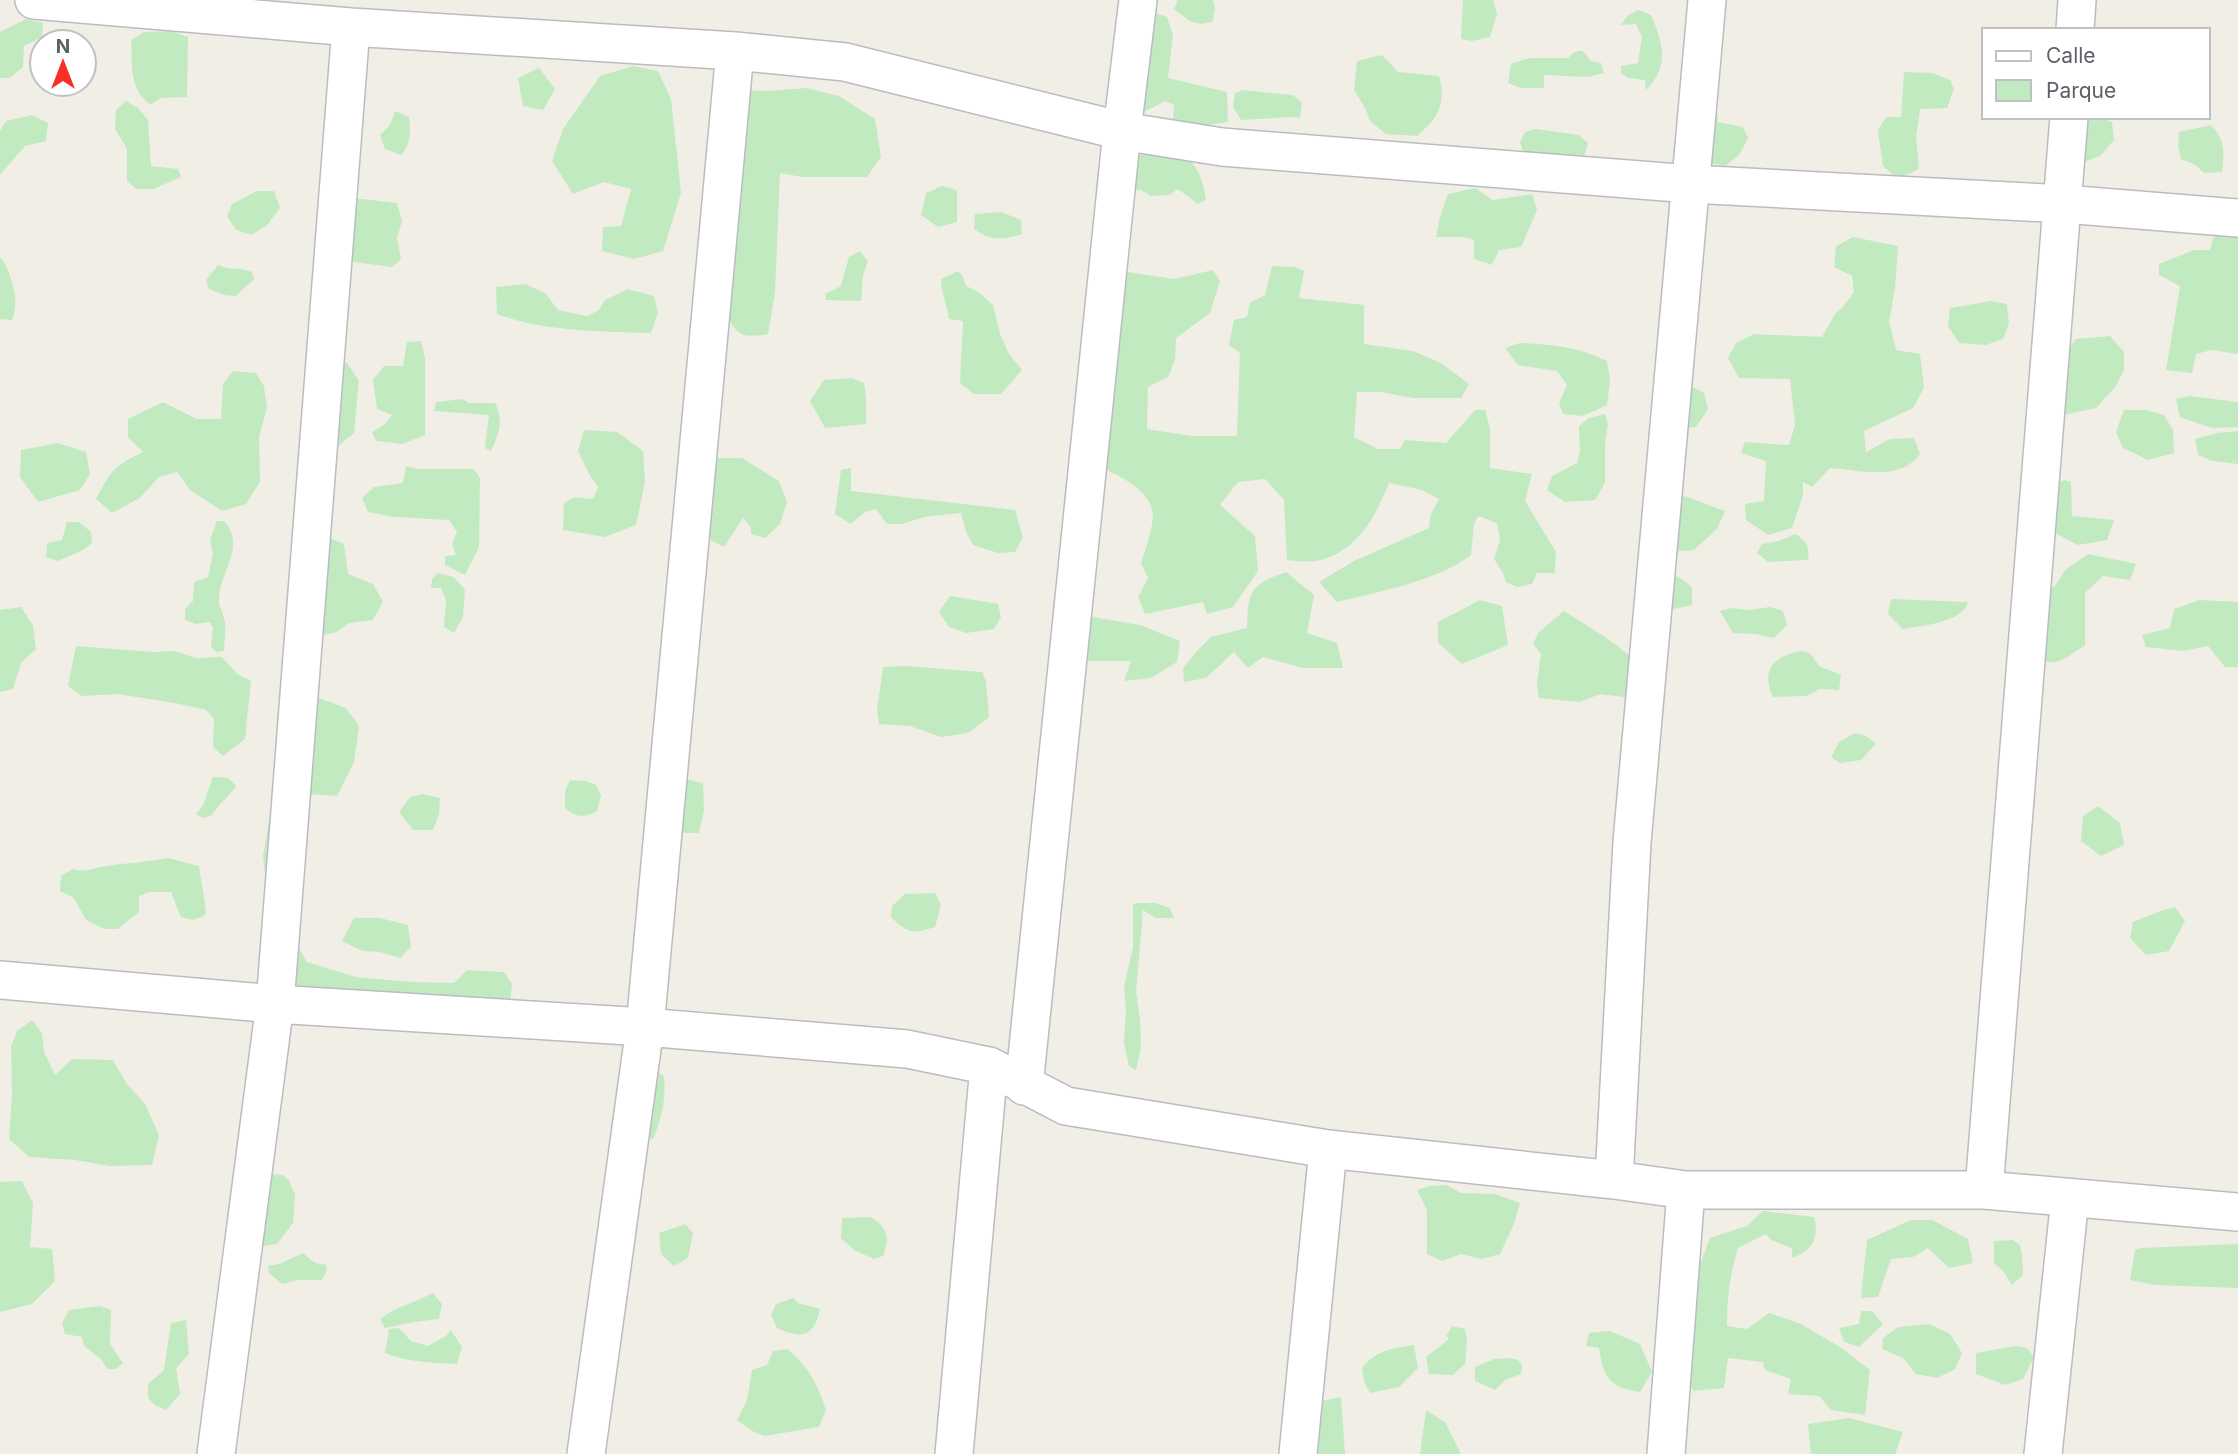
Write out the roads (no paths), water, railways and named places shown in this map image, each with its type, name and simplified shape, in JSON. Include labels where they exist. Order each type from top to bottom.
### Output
[{"type":"street","points":[[34,0],[351,27],[734,51],[845,62],[1122,131],[1222,147],[1691,184],[2064,204],[2238,218]]},
{"type":"street","points":[[1024,1086],[1122,131],[1138,0]]},
{"type":"street","points":[[1614,1180],[1632,842],[1707,0]]},
{"type":"street","points":[[2075,28],[2077,0]]},
{"type":"street","points":[[216,1454],[275,1004],[351,27]]},
{"type":"street","points":[[586,1454],[645,1027],[734,51]]},
{"type":"street","points":[[1983,1190],[2069,119]]},
{"type":"street","points":[[0,980],[275,1004],[645,1027],[907,1049],[989,1066],[1066,1106],[1328,1149],[1686,1190],[1983,1190],[2238,1212]]},
{"type":"street","points":[[954,1454],[989,1066]]},
{"type":"street","points":[[1298,1454],[1328,1149]]},
{"type":"street","points":[[1667,1454],[1686,1190]]},
{"type":"street","points":[[2042,1454],[2070,1198]]}]
